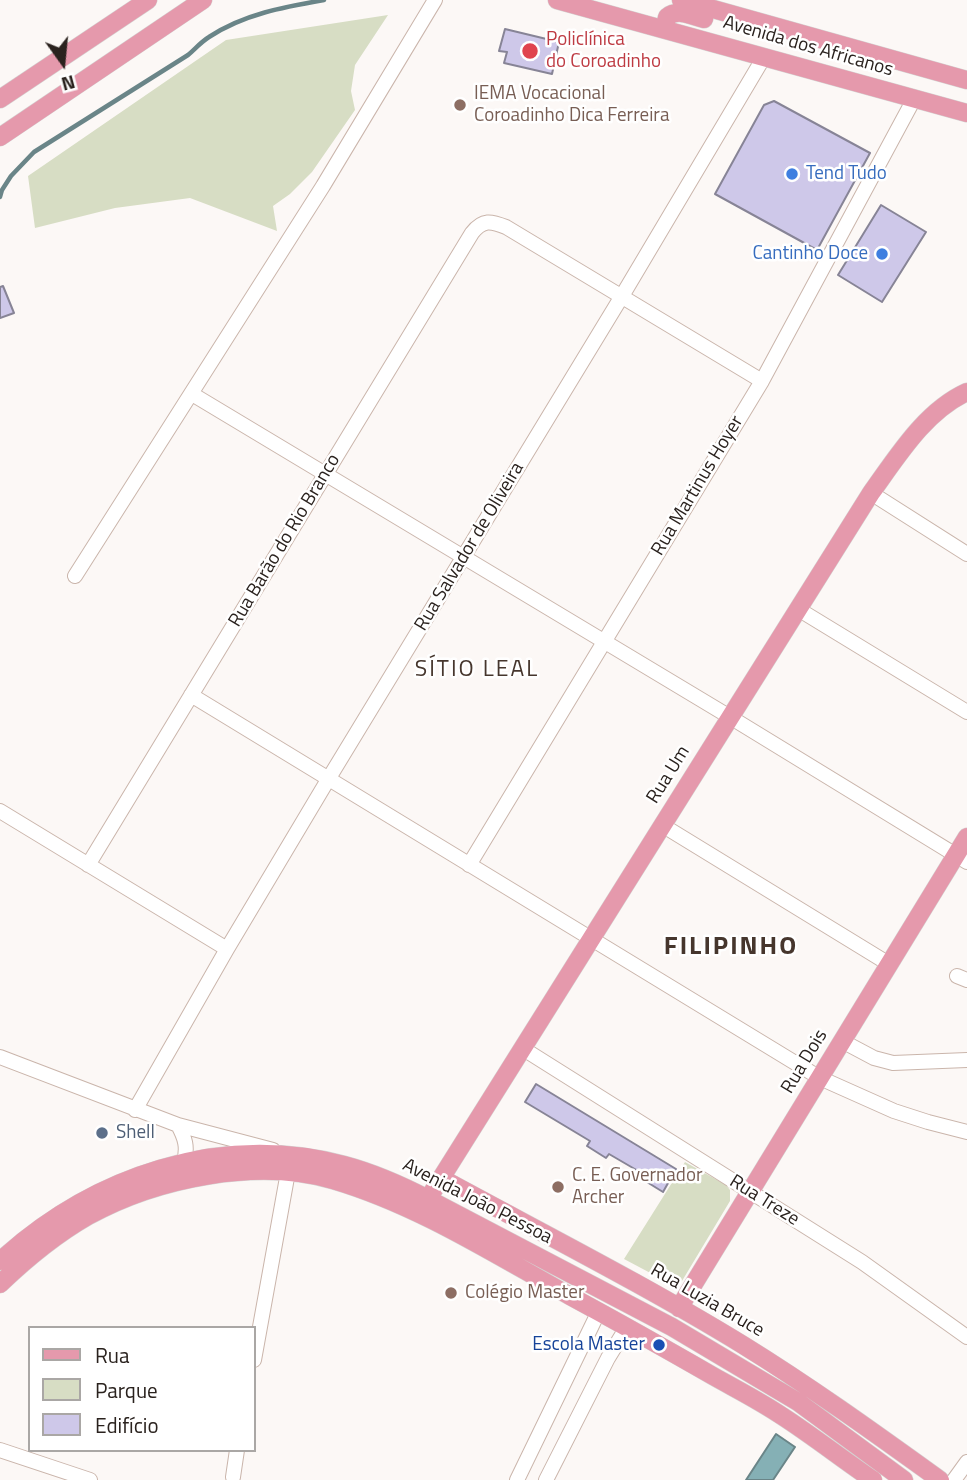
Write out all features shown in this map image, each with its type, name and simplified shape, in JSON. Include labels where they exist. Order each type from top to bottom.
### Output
[{"type":"main road","points":[[0,99],[148,0]]},
{"type":"main road","points":[[0,137],[203,0]]},
{"type":"main road","name":"Avenida dos Africanos","points":[[557,0],[967,114]]},
{"type":"main road","name":"Avenida dos Africanos","points":[[681,0],[967,80]]},
{"type":"main road","points":[[665,29],[669,14],[677,12],[704,19],[743,18]]},
{"type":"main road","points":[[0,106],[28,87],[38,74]]},
{"type":"main road","name":"Rua Um","points":[[428,1199],[871,493],[930,418],[967,392]]},
{"type":"main road","name":"Rua Dois","points":[[679,1308],[889,964],[961,859],[967,837]]},
{"type":"main road","name":"Avenida João Pessoa","points":[[0,1261],[73,1206],[129,1179],[184,1161],[241,1154],[291,1164],[377,1194],[415,1211],[782,1415],[873,1480]]},
{"type":"main road","name":"Avenida João Pessoa","points":[[0,1284],[45,1244],[88,1216],[170,1184],[291,1164],[345,1165],[387,1179],[428,1199],[683,1334],[797,1402],[904,1480]]},
{"type":"main road","name":"Rua Luzia Bruce","points":[[441,1178],[744,1345],[828,1399],[940,1480]]},
{"type":"street","points":[[75,576],[323,186],[435,0]]},
{"type":"street","name":"Rua Salvador de Oliveira","points":[[135,1110],[329,778],[764,57]]},
{"type":"street","name":"Rua Martinus Hoyer","points":[[470,865],[762,381],[914,99]]},
{"type":"street","name":"Rua Barão do Rio Branco","points":[[88,865],[478,225],[495,222],[506,227],[622,296]]},
{"type":"street","points":[[622,296],[762,381]]},
{"type":"street","points":[[192,394],[961,859]]},
{"type":"street","points":[[871,493],[967,554]]},
{"type":"street","points":[[798,609],[967,712]]},
{"type":"street","points":[[191,695],[820,1078],[894,1111],[967,1132]]},
{"type":"street","points":[[0,811],[227,949]]},
{"type":"street","points":[[662,825],[889,964]]},
{"type":"street","points":[[842,1041],[873,1058],[893,1063],[967,1060]]},
{"type":"street","name":"Rua Treze","points":[[523,1048],[862,1262],[967,1337]]},
{"type":"street","points":[[0,1057],[135,1110],[291,1164],[256,1349]]},
{"type":"street","points":[[178,1125],[187,1147],[184,1161]]},
{"type":"street","points":[[517,1480],[599,1311]]},
{"type":"street","points":[[546,1480],[608,1358],[627,1327]]},
{"type":"street","points":[[0,1450],[90,1480]]},
{"type":"street","points":[[233,1477],[237,1452]]},
{"type":"street","points":[[954,1480],[967,1462]]},
{"type":"green space","points":[[388,15],[355,65],[351,91],[355,110],[312,172],[290,194],[273,206],[277,231],[190,198],[115,208],[35,228],[28,176],[226,40]]},
{"type":"green space","points":[[685,1162],[726,1185],[730,1190],[730,1201],[682,1281],[673,1285],[624,1259]]},
{"type":"water","points":[[776,1434],[795,1447],[773,1480],[746,1480]]},
{"type":"building","name":"Policlínica do Coroadinho","points":[[505,29],[559,42],[552,74],[504,63],[507,52],[499,51]]},
{"type":"building","name":"Tend Tudo","points":[[774,101],[870,153],[817,250],[715,194],[764,105]]},
{"type":"building","name":"Cantinho Doce","points":[[881,205],[926,232],[882,302],[838,275]]},
{"type":"building","points":[[3,286],[14,313],[0,318],[0,287]]},
{"type":"building","points":[[536,1084],[676,1169],[663,1192],[642,1179],[645,1175],[609,1154],[606,1158],[587,1146],[590,1141],[525,1102]]},
{"type":"waterway","points":[[0,197],[11,176],[34,152],[188,55],[222,29],[250,17],[324,0]]},
{"type":"place","name":"Policlínica do Coroadinho","points":[[530,51]]},
{"type":"place","name":"IEMA Vocacional Coroadinho Dica Ferreira","points":[[460,105]]},
{"type":"place","name":"Tend Tudo","points":[[792,174]]},
{"type":"place","name":"Cantinho Doce","points":[[882,254]]},
{"type":"place","name":"Shell","points":[[102,1133]]},
{"type":"place","name":"C. E. Governador Archer","points":[[558,1187]]},
{"type":"place","name":"Colégio Master","points":[[451,1293]]},
{"type":"place","name":"Escola Master","points":[[659,1345]]},
{"type":"district","name":"SÍTIO LEAL","points":[[477,670]]},
{"type":"district","name":"FILIPINHO","points":[[731,948]]}]
